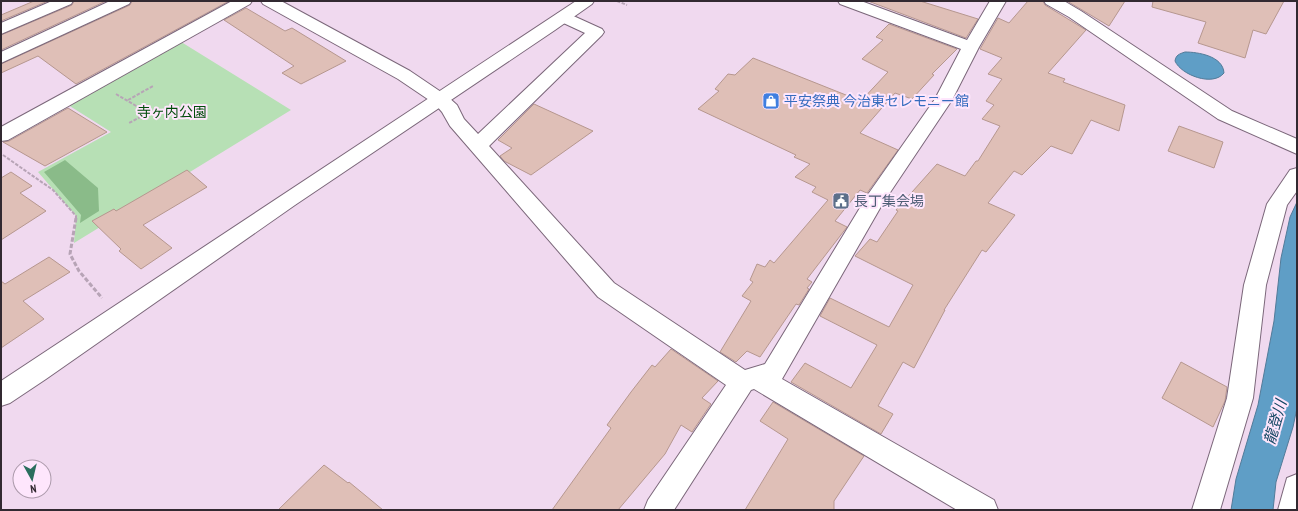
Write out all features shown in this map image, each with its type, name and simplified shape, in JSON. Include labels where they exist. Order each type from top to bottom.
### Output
[{"type":"street","points":[[1,29],[64,1]]},
{"type":"street","points":[[1,58],[123,1]]},
{"type":"street","points":[[1,135],[244,1]]},
{"type":"street","points":[[269,1],[377,60],[441,100],[450,109],[457,122],[606,290],[750,380],[984,510]]},
{"type":"street","points":[[1,395],[586,1]]},
{"type":"street","points":[[846,1],[971,47]]},
{"type":"street","points":[[658,510],[750,380],[773,372],[876,198],[943,100],[971,47],[998,1]]},
{"type":"street","points":[[1052,1],[1075,14],[1225,115],[1297,147]]},
{"type":"street","points":[[478,145],[596,32],[562,17]]},
{"type":"street","points":[[1206,510],[1240,398],[1255,285],[1277,204],[1297,175]]},
{"type":"street","points":[[1292,510],[1297,488]]},
{"type":"path","points":[[617,1],[627,5]]},
{"type":"path","points":[[127,101],[153,86]]},
{"type":"path","points":[[110,91],[148,113],[129,123]]},
{"type":"path","points":[[1,153],[53,190],[76,216],[70,254],[79,271],[117,318]]},
{"type":"green space","name":"寺ヶ内公園","points":[[178,40],[291,110],[74,243],[76,216],[38,172],[111,132],[65,103]]},
{"type":"green space","points":[[65,160],[98,188],[99,211],[80,223],[81,215],[44,172]]},
{"type":"water","points":[[1185,52],[1203,54],[1215,59],[1223,67],[1224,73],[1213,79],[1198,78],[1190,75],[1178,66],[1175,61],[1178,55]]},
{"type":"water","name":"龍登川","points":[[1297,202],[1297,408],[1293,427],[1276,482],[1273,510],[1231,510],[1236,479],[1258,405],[1274,321],[1281,258],[1290,217]]},
{"type":"building","points":[[34,1],[48,1],[1,21],[1,15]]},
{"type":"building","points":[[74,1],[106,1],[1,50],[1,35],[72,5]]},
{"type":"building","points":[[132,1],[229,1],[76,84],[38,56],[1,73],[1,64],[130,5]]},
{"type":"building","points":[[868,1],[920,1],[978,19],[966,38]]},
{"type":"building","points":[[1028,1],[1043,1],[1045,5],[1086,30],[1048,73],[1065,79],[1063,82],[1125,105],[1119,131],[1091,120],[1072,154],[1051,146],[1022,175],[1014,171],[988,203],[1015,215],[986,252],[982,250],[944,310],[914,368],[903,362],[878,406],[893,414],[881,434],[791,382],[805,363],[851,388],[877,345],[820,316],[830,298],[889,327],[913,285],[855,256],[870,239],[877,242],[898,211],[896,210],[937,164],[965,176],[976,161],[978,161],[1000,126],[982,119],[994,105],[986,101],[1002,79],[988,74],[1002,58],[980,49],[998,18],[1009,23]]},
{"type":"building","points":[[1067,1],[1125,1],[1109,26]]},
{"type":"building","points":[[1153,1],[1284,1],[1266,34],[1253,30],[1245,58],[1198,43],[1206,22],[1152,7]]},
{"type":"building","points":[[246,8],[285,31],[292,28],[346,61],[301,84],[282,73],[294,66],[224,20]]},
{"type":"building","points":[[889,24],[957,49],[932,74],[934,75],[912,99],[895,93],[860,133],[898,150],[867,193],[860,190],[835,221],[847,227],[807,279],[812,282],[807,288],[809,289],[799,305],[796,304],[760,357],[747,351],[736,362],[720,352],[751,301],[742,296],[753,282],[750,280],[757,264],[765,267],[770,260],[774,263],[828,200],[812,192],[816,187],[795,177],[810,164],[794,157],[796,155],[698,109],[719,91],[715,89],[728,74],[735,75],[753,58],[861,101],[888,72],[862,59],[883,40],[876,37]]},
{"type":"building","points":[[534,104],[593,131],[531,175],[504,161],[500,156],[512,148],[498,140]]},
{"type":"building","points":[[68,108],[107,132],[45,166],[3,142],[9,141]]},
{"type":"building","points":[[1179,126],[1223,142],[1214,168],[1168,151]]},
{"type":"building","points":[[187,170],[207,187],[143,225],[172,248],[141,269],[119,251],[121,249],[92,221],[114,209],[116,211]]},
{"type":"building","points":[[11,172],[32,186],[20,193],[46,211],[1,240],[1,178]]},
{"type":"building","points":[[49,257],[70,272],[23,301],[44,319],[1,348],[1,281],[5,284]]},
{"type":"building","points":[[671,349],[718,381],[702,398],[711,404],[692,432],[681,425],[665,454],[618,510],[552,510],[611,428],[607,425],[631,392],[652,365],[655,367]]},
{"type":"building","points":[[1181,362],[1227,387],[1225,401],[1213,427],[1162,398]]},
{"type":"building","points":[[773,402],[864,456],[834,501],[834,510],[745,510],[788,439],[760,421]]},
{"type":"building","points":[[324,465],[348,483],[349,482],[383,510],[278,510]]},
{"type":"place","name":"平安祭典 今治東セレモニー館","points":[[771,101]]},
{"type":"place","name":"長丁集会場","points":[[841,201]]}]
